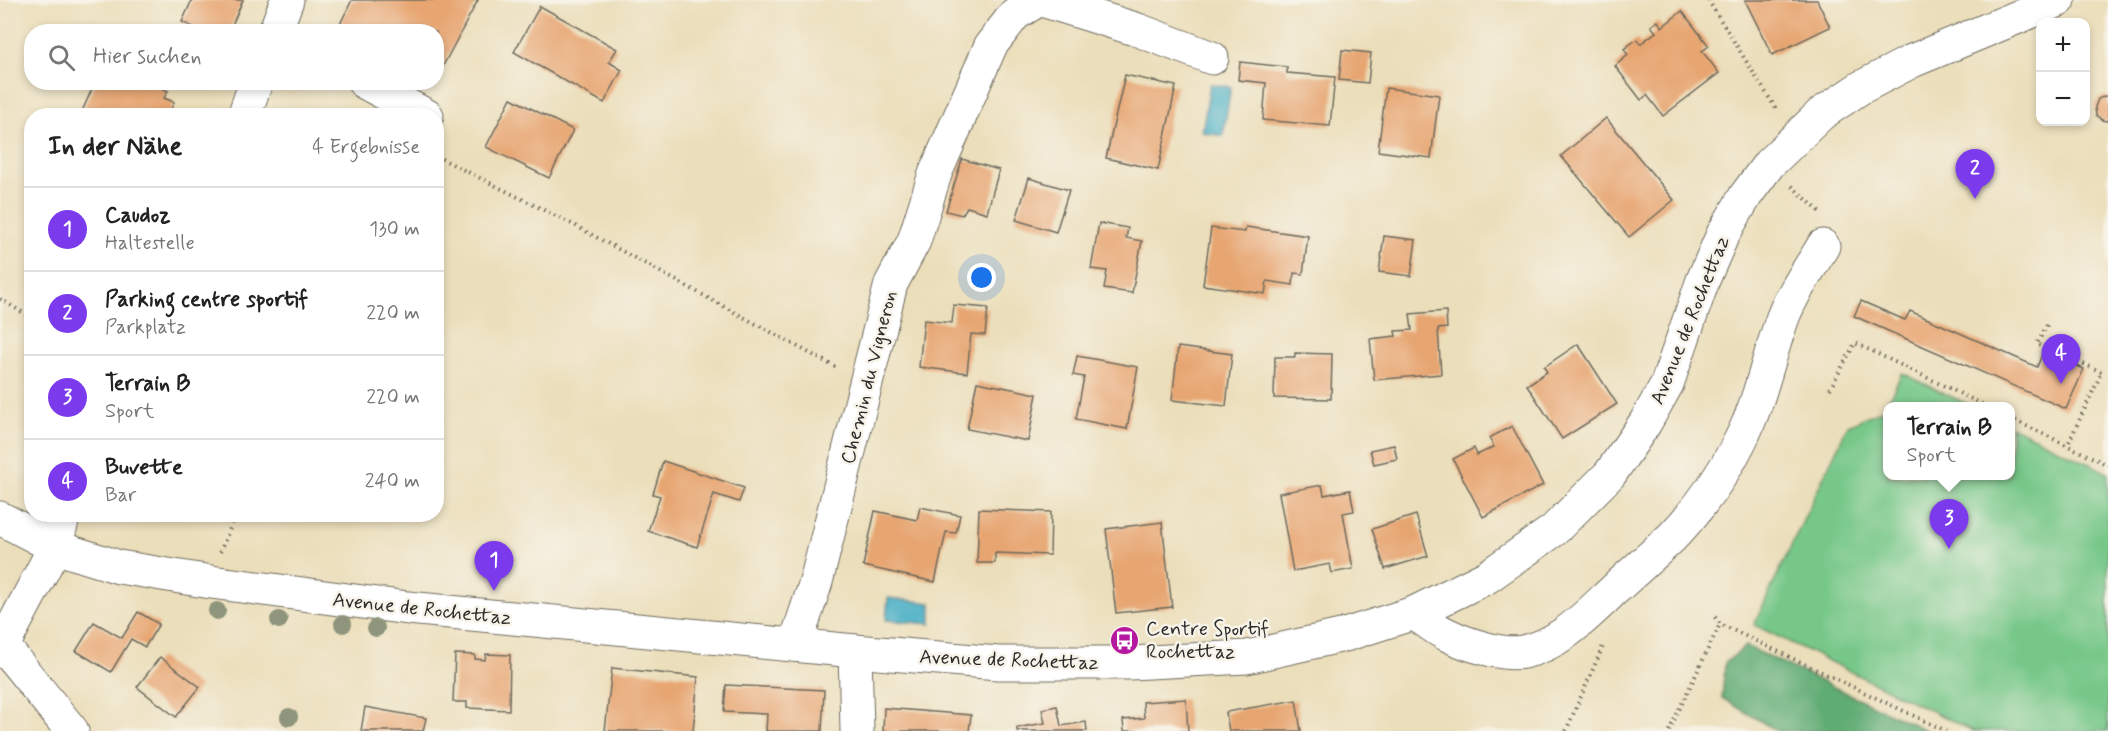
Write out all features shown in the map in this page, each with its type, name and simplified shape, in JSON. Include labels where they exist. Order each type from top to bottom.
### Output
[{"type":"street","points":[[278,24],[287,0]]},
{"type":"street","name":"Chemin du Vigneron","points":[[795,645],[816,582],[891,284],[914,241],[935,174],[991,45],[1015,14],[1040,0],[1138,30],[1212,58]]},
{"type":"street","name":"Avenue de Rochettaz","points":[[0,518],[55,547],[119,567],[211,582],[408,608],[855,651],[1031,664],[1130,663],[1247,657],[1346,635],[1414,613],[1487,577],[1554,530],[1610,474],[1646,423],[1666,384],[1703,280],[1723,234],[1746,195],[1769,164],[1794,138],[1821,114],[1860,88],[1912,61],[2059,0]]},
{"type":"street","points":[[247,108],[253,90]]},
{"type":"street","points":[[379,90],[412,108]]},
{"type":"street","points":[[1414,613],[1448,635],[1466,642],[1498,651],[1521,652],[1543,646],[1565,634],[1606,597],[1672,536],[1694,512],[1740,441],[1755,406],[1784,316],[1827,234]]},
{"type":"street","points":[[62,522],[55,547],[1,649],[72,731]]},
{"type":"street","points":[[855,651],[857,731]]},
{"type":"path","points":[[1708,0],[1794,138]]},
{"type":"path","points":[[444,160],[574,225],[867,384]]},
{"type":"path","points":[[1791,185],[1827,234]]},
{"type":"path","points":[[0,299],[24,313]]},
{"type":"path","points":[[2047,325],[2037,344],[2102,372],[2067,446]]},
{"type":"path","points":[[1830,389],[1855,343],[1978,402]]},
{"type":"path","points":[[2015,420],[2108,465]]},
{"type":"path","points":[[211,582],[224,539],[232,522]]},
{"type":"path","points":[[1566,731],[1606,638],[1608,615],[1606,597]]},
{"type":"path","points":[[1715,617],[1720,624],[1946,731]]},
{"type":"path","points":[[1669,731],[1720,624]]},
{"type":"green space","points":[[1902,373],[1963,402],[1888,402]]},
{"type":"green space","points":[[1883,409],[1883,480],[2015,480],[2015,428],[2108,473],[2108,731],[1973,731],[1754,625],[1848,425]]},
{"type":"green space","points":[[1746,646],[1928,731],[1777,731],[1722,698],[1725,663]]},
{"type":"water","points":[[1210,84],[1231,87],[1223,136],[1202,132]]},
{"type":"water","points":[[888,598],[931,603],[931,624],[886,620]]},
{"type":"building","points":[[192,0],[243,0],[232,24],[186,24],[182,22]]},
{"type":"building","points":[[352,0],[478,0],[444,64],[444,24],[340,24]]},
{"type":"building","points":[[1745,0],[1817,0],[1830,27],[1772,55]]},
{"type":"building","points":[[540,6],[617,49],[609,62],[622,70],[604,103],[514,52]]},
{"type":"building","points":[[1682,11],[1709,46],[1702,51],[1719,73],[1663,116],[1647,95],[1641,100],[1615,66],[1628,55],[1624,49],[1637,39],[1640,44],[1656,32],[1651,26],[1658,21],[1662,27]]},
{"type":"building","points":[[1342,50],[1371,53],[1368,83],[1339,80]]},
{"type":"building","points":[[1240,62],[1287,67],[1287,73],[1335,77],[1330,126],[1263,120],[1266,83],[1238,80]]},
{"type":"building","points":[[1125,75],[1176,86],[1158,170],[1106,158]]},
{"type":"building","points":[[1386,88],[1439,95],[1431,158],[1378,151]]},
{"type":"building","points":[[91,90],[166,90],[168,91],[164,98],[174,102],[171,108],[84,108]]},
{"type":"building","points":[[2108,96],[2108,121],[2096,115],[2095,107],[2098,99]]},
{"type":"building","points":[[511,98],[573,130],[549,178],[486,147]]},
{"type":"building","points":[[1606,118],[1674,200],[1629,237],[1561,156]]},
{"type":"building","points":[[962,159],[999,170],[987,213],[967,207],[962,215],[946,211]]},
{"type":"building","points":[[1029,178],[1069,190],[1056,232],[1016,220]]},
{"type":"building","points":[[1099,223],[1128,228],[1126,238],[1142,241],[1132,293],[1104,289],[1107,271],[1091,269]]},
{"type":"building","points":[[1246,227],[1308,236],[1303,274],[1294,273],[1293,285],[1267,281],[1265,294],[1203,285],[1211,228],[1245,232]]},
{"type":"building","points":[[1384,236],[1416,240],[1411,276],[1379,272]]},
{"type":"building","points":[[1861,301],[1905,320],[1910,311],[2037,367],[2043,352],[2084,369],[2066,409],[1854,316]]},
{"type":"building","points":[[954,305],[988,308],[985,335],[971,334],[967,373],[919,367],[924,320],[952,323]]},
{"type":"building","points":[[1446,311],[1447,328],[1438,329],[1441,374],[1374,380],[1370,339],[1396,336],[1395,331],[1412,330],[1410,314]]},
{"type":"building","points":[[1578,344],[1617,404],[1562,439],[1527,385],[1547,372],[1544,367]]},
{"type":"building","points":[[1178,347],[1232,354],[1226,406],[1172,400]]},
{"type":"building","points":[[1295,353],[1332,354],[1331,399],[1274,398],[1275,357],[1295,357]]},
{"type":"building","points":[[1077,356],[1138,367],[1127,429],[1076,419],[1084,377],[1073,375]]},
{"type":"building","points":[[977,382],[1037,394],[1028,441],[967,429]]},
{"type":"building","points":[[1512,426],[1543,485],[1483,517],[1453,459],[1474,448],[1477,455],[1494,447],[1489,438]]},
{"type":"building","points":[[1394,445],[1397,459],[1374,464],[1370,450]]},
{"type":"building","points":[[663,461],[744,488],[739,502],[714,494],[697,547],[648,531],[660,496],[653,494]]},
{"type":"building","points":[[1322,485],[1324,495],[1350,490],[1354,511],[1343,513],[1353,569],[1332,573],[1330,564],[1293,571],[1279,493]]},
{"type":"building","points":[[920,507],[960,515],[956,533],[946,532],[935,582],[863,566],[875,511],[917,520]]},
{"type":"building","points":[[979,509],[1051,512],[1050,555],[995,553],[995,563],[977,563]]},
{"type":"building","points":[[1416,515],[1428,556],[1385,569],[1372,529]]},
{"type":"building","points":[[1162,522],[1172,607],[1116,613],[1106,529]]},
{"type":"building","points":[[138,612],[159,624],[145,647],[131,639],[111,672],[76,651],[94,622],[122,638]]},
{"type":"building","points":[[455,654],[475,655],[475,659],[485,660],[486,654],[510,655],[509,710],[467,708],[467,702],[453,702]]},
{"type":"building","points":[[160,657],[200,687],[176,717],[137,687]]},
{"type":"building","points":[[612,668],[698,677],[693,731],[605,731]]},
{"type":"building","points":[[726,685],[824,690],[822,731],[766,731],[767,714],[724,712]]},
{"type":"building","points":[[1186,699],[1188,731],[1124,731],[1123,720],[1144,718],[1143,702]]},
{"type":"building","points":[[1296,700],[1301,731],[1229,731],[1226,712]]},
{"type":"building","points":[[1057,706],[1061,726],[1086,722],[1087,731],[1017,731],[1017,728],[1045,723],[1042,709]]},
{"type":"building","points":[[365,707],[426,718],[423,731],[361,731]]},
{"type":"building","points":[[884,708],[971,715],[969,731],[883,731]]},
{"type":"place","name":"Parking centre sportif","points":[[1975,199]]},
{"type":"place","name":"Buvette","points":[[2061,384]]},
{"type":"place","name":"Terrain B","points":[[1949,549]]},
{"type":"place","name":"Caudoz","points":[[494,591]]},
{"type":"place","name":"Centre Sportif Rochettaz","points":[[1125,640]]}]
